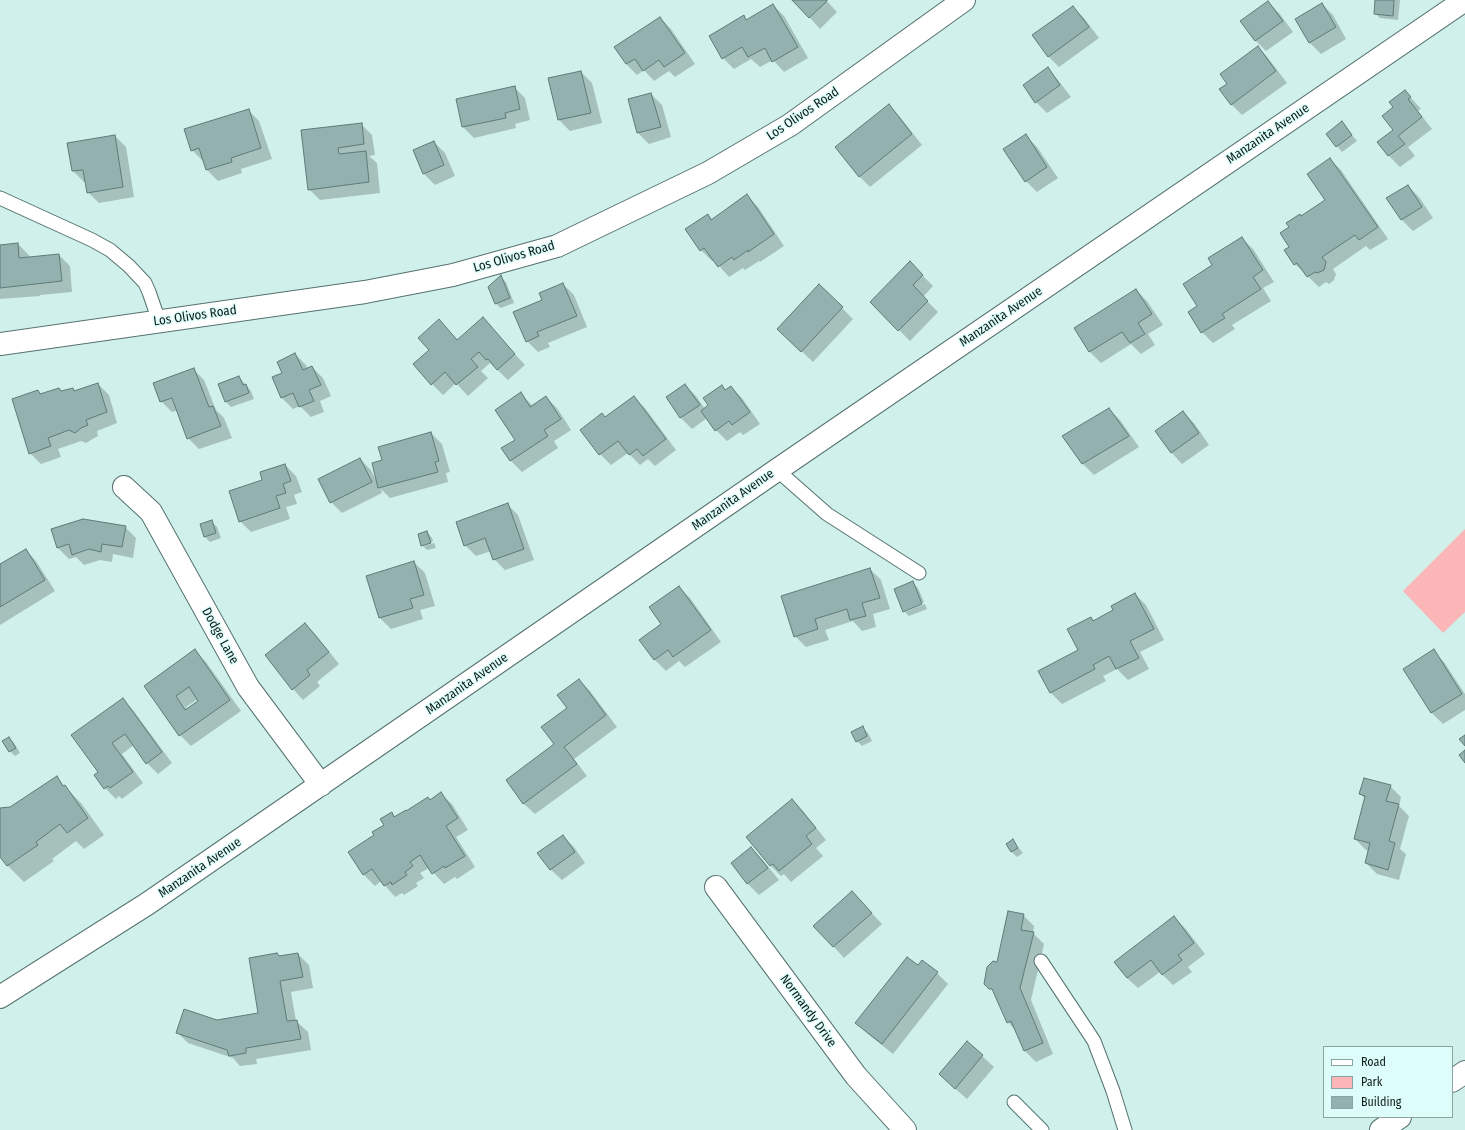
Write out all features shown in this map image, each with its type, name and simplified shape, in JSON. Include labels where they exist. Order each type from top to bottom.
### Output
[{"type":"street","name":"Los Olivos Road","points":[[0,344],[365,292],[453,275],[557,246],[708,173],[790,125],[964,0]]},
{"type":"street","name":"Manzanita Avenue","points":[[0,997],[147,904],[777,470],[1465,0]]},
{"type":"street","name":"Dodge Lane","points":[[124,487],[152,512],[248,687],[321,785]]},
{"type":"street","name":"Normandy Drive","points":[[716,887],[856,1076],[905,1130]]},
{"type":"street","points":[[1453,1080],[1465,1072]]},
{"type":"street","points":[[1381,1130],[1399,1118]]},
{"type":"lane","points":[[0,198],[86,237],[110,250],[129,266],[145,283],[159,321]]},
{"type":"lane","points":[[777,470],[827,514],[919,573]]},
{"type":"lane","points":[[1041,961],[1094,1041],[1113,1091],[1125,1130]]},
{"type":"lane","points":[[1014,1102],[1042,1130]]},
{"type":"green space","points":[[1465,529],[1465,612],[1443,633],[1403,591]]},
{"type":"building","points":[[792,0],[827,0],[827,1],[809,18]]},
{"type":"building","points":[[1375,0],[1394,0],[1393,16],[1374,14]]},
{"type":"building","points":[[1268,1],[1283,21],[1255,41],[1240,21]]},
{"type":"building","points":[[1322,3],[1336,27],[1309,43],[1295,19]]},
{"type":"building","points":[[773,4],[798,47],[772,62],[765,48],[748,57],[742,47],[722,59],[709,36],[744,15],[746,20]]},
{"type":"building","points":[[1073,6],[1089,27],[1048,57],[1032,35]]},
{"type":"building","points":[[660,17],[685,53],[664,67],[659,60],[643,71],[635,59],[626,64],[614,47]]},
{"type":"building","points":[[1258,46],[1276,71],[1231,105],[1219,89],[1227,84],[1220,74]]},
{"type":"building","points":[[1048,67],[1060,85],[1035,103],[1023,85]]},
{"type":"building","points":[[581,71],[591,113],[558,120],[548,78]]},
{"type":"building","points":[[515,86],[520,109],[505,113],[506,118],[462,127],[456,99]]},
{"type":"building","points":[[1405,90],[1411,97],[1408,99],[1422,117],[1398,136],[1405,144],[1388,156],[1377,142],[1393,130],[1382,116],[1393,107],[1389,102]]},
{"type":"building","points":[[651,93],[661,127],[637,133],[628,99]]},
{"type":"building","points":[[889,104],[912,134],[859,177],[835,147]]},
{"type":"building","points":[[249,109],[261,148],[231,158],[232,162],[206,170],[199,148],[191,151],[184,129]]},
{"type":"building","points":[[1342,121],[1352,135],[1336,147],[1326,134]]},
{"type":"building","points":[[362,123],[364,144],[338,148],[339,154],[366,151],[369,182],[308,190],[301,130]]},
{"type":"building","points":[[1026,134],[1047,167],[1025,182],[1003,149]]},
{"type":"building","points":[[115,135],[123,187],[87,193],[83,170],[72,171],[67,143]]},
{"type":"building","points":[[434,141],[444,165],[423,174],[413,150]]},
{"type":"building","points":[[1330,158],[1378,227],[1359,240],[1355,235],[1322,257],[1326,262],[1324,270],[1317,273],[1315,272],[1307,277],[1297,263],[1294,265],[1284,250],[1289,247],[1280,233],[1289,227],[1286,223],[1300,214],[1301,216],[1325,200],[1307,174]]},
{"type":"building","points":[[1408,185],[1422,207],[1401,220],[1386,198]]},
{"type":"building","points":[[747,194],[774,234],[748,252],[748,250],[734,260],[732,257],[718,267],[704,248],[700,251],[685,229],[708,214],[711,220]]},
{"type":"building","points":[[1242,237],[1263,270],[1253,277],[1261,289],[1222,314],[1225,318],[1201,333],[1188,312],[1197,306],[1183,284],[1212,265],[1208,258]]},
{"type":"building","points":[[18,243],[19,258],[59,254],[62,281],[0,288],[0,245]]},
{"type":"building","points":[[910,261],[923,275],[913,285],[928,301],[898,331],[870,302]]},
{"type":"building","points":[[501,275],[510,298],[495,304],[488,287]]},
{"type":"building","points":[[563,283],[577,316],[537,332],[539,336],[526,342],[513,312],[542,300],[539,293]]},
{"type":"building","points":[[819,284],[843,307],[801,352],[777,329]]},
{"type":"building","points":[[1136,289],[1152,314],[1138,323],[1145,334],[1130,343],[1122,332],[1089,352],[1074,328]]},
{"type":"building","points":[[483,317],[515,354],[497,370],[488,359],[486,360],[479,352],[471,359],[478,367],[456,385],[445,372],[431,385],[413,364],[429,350],[418,338],[439,319],[457,340]]},
{"type":"building","points":[[295,353],[303,370],[312,366],[321,385],[309,390],[314,401],[299,407],[293,393],[281,398],[272,377],[282,373],[277,362]]},
{"type":"building","points":[[194,368],[209,407],[213,406],[221,426],[187,439],[172,398],[160,402],[153,383]]},
{"type":"building","points":[[239,376],[243,385],[246,384],[249,393],[225,402],[218,384]]},
{"type":"building","points":[[98,383],[107,412],[86,420],[88,425],[75,433],[69,430],[48,438],[51,446],[29,454],[12,399],[38,390],[40,394],[59,388],[61,391],[73,388],[74,391]]},
{"type":"building","points":[[685,384],[700,405],[680,418],[666,397]]},
{"type":"building","points":[[722,385],[725,390],[731,386],[750,412],[732,425],[729,421],[715,431],[701,411],[708,405],[703,398]]},
{"type":"building","points":[[521,392],[530,407],[546,396],[561,419],[544,430],[548,436],[510,461],[501,448],[515,440],[495,410]]},
{"type":"building","points":[[634,396],[666,439],[643,456],[637,449],[629,455],[618,441],[599,455],[580,430],[602,413],[605,417]]},
{"type":"building","points":[[1109,408],[1129,436],[1082,464],[1062,436]]},
{"type":"building","points":[[1183,411],[1199,433],[1171,453],[1155,431]]},
{"type":"building","points":[[431,432],[439,461],[435,462],[438,472],[378,488],[372,463],[382,460],[378,447]]},
{"type":"building","points":[[360,458],[372,482],[330,503],[318,479]]},
{"type":"building","points":[[285,464],[291,481],[283,484],[286,493],[276,496],[280,508],[239,522],[229,491],[262,480],[260,472]]},
{"type":"building","points":[[508,503],[524,549],[493,560],[485,538],[464,546],[456,522]]},
{"type":"building","points":[[83,519],[126,526],[122,547],[102,544],[101,552],[89,549],[72,555],[69,544],[57,548],[51,529]]},
{"type":"building","points":[[212,520],[216,533],[204,537],[200,524]]},
{"type":"building","points":[[427,531],[431,543],[421,546],[418,534]]},
{"type":"building","points":[[26,549],[45,580],[0,607],[0,564]]},
{"type":"building","points":[[414,561],[424,595],[410,599],[413,608],[379,618],[366,576]]},
{"type":"building","points":[[870,568],[880,598],[862,603],[866,616],[850,620],[847,609],[815,619],[818,629],[794,637],[781,596]]},
{"type":"building","points":[[913,581],[922,604],[903,612],[894,589]]},
{"type":"building","points":[[679,586],[711,630],[673,657],[668,650],[654,660],[639,640],[661,624],[649,607]]},
{"type":"building","points":[[1135,593],[1154,629],[1130,641],[1139,658],[1116,669],[1109,656],[1093,665],[1095,669],[1050,693],[1038,671],[1078,650],[1067,629],[1091,617],[1093,621],[1113,610],[1111,606]]},
{"type":"building","points":[[305,623],[329,652],[307,670],[310,675],[292,690],[265,655]]},
{"type":"building","points":[[195,649],[230,700],[179,736],[144,686]],"holes":[[[189,687],[198,701],[185,710],[176,696]]]},
{"type":"building","points":[[1434,649],[1462,694],[1431,713],[1403,669]]},
{"type":"building","points":[[579,679],[606,715],[564,747],[577,764],[523,804],[506,780],[554,744],[541,727],[567,708],[557,695]]},
{"type":"building","points":[[123,698],[162,752],[146,764],[125,734],[112,743],[133,772],[110,788],[108,786],[104,789],[94,775],[98,772],[71,735]]},
{"type":"building","points":[[863,726],[867,736],[856,742],[851,732]]},
{"type":"building","points":[[1465,735],[1465,746],[1459,739]]},
{"type":"building","points":[[9,737],[16,748],[9,752],[2,741]]},
{"type":"building","points":[[1465,750],[1465,763],[1459,755]]},
{"type":"building","points":[[57,776],[88,818],[67,833],[60,824],[36,842],[38,845],[7,866],[0,857],[0,808],[10,807]]},
{"type":"building","points":[[1364,778],[1391,785],[1386,801],[1399,804],[1389,841],[1395,843],[1388,870],[1365,863],[1370,843],[1354,839],[1365,796],[1359,794]]},
{"type":"building","points":[[441,792],[458,818],[446,826],[465,856],[445,868],[444,866],[432,874],[420,855],[410,862],[413,866],[405,872],[407,875],[392,885],[391,882],[384,886],[372,869],[363,875],[348,852],[374,835],[372,832],[384,825],[380,819],[392,812],[394,817],[428,797],[430,800]]},
{"type":"building","points":[[792,799],[816,828],[806,836],[812,844],[779,871],[773,864],[770,866],[746,837]]},
{"type":"building","points":[[563,835],[575,852],[550,870],[537,853]]},
{"type":"building","points":[[1013,839],[1018,848],[1011,852],[1006,844]]},
{"type":"building","points":[[751,847],[768,868],[747,884],[731,863]]},
{"type":"building","points":[[852,891],[872,913],[833,947],[813,926]]},
{"type":"building","points":[[1008,911],[1024,914],[1021,930],[1034,932],[1020,988],[1043,1043],[1024,1051],[1011,1021],[1007,1023],[992,989],[989,989],[984,984],[987,967],[993,961],[997,962]]},
{"type":"building","points":[[1174,916],[1194,943],[1178,955],[1182,960],[1162,975],[1151,960],[1127,978],[1114,962]]},
{"type":"building","points":[[277,953],[279,956],[298,953],[303,977],[280,981],[287,1021],[297,1020],[301,1039],[246,1048],[246,1053],[229,1056],[227,1050],[176,1033],[184,1009],[217,1020],[258,1013],[249,958]]},
{"type":"building","points":[[907,957],[918,965],[922,960],[938,972],[882,1044],[855,1023]]},
{"type":"building","points":[[967,1041],[983,1055],[955,1089],[939,1074]]}]
